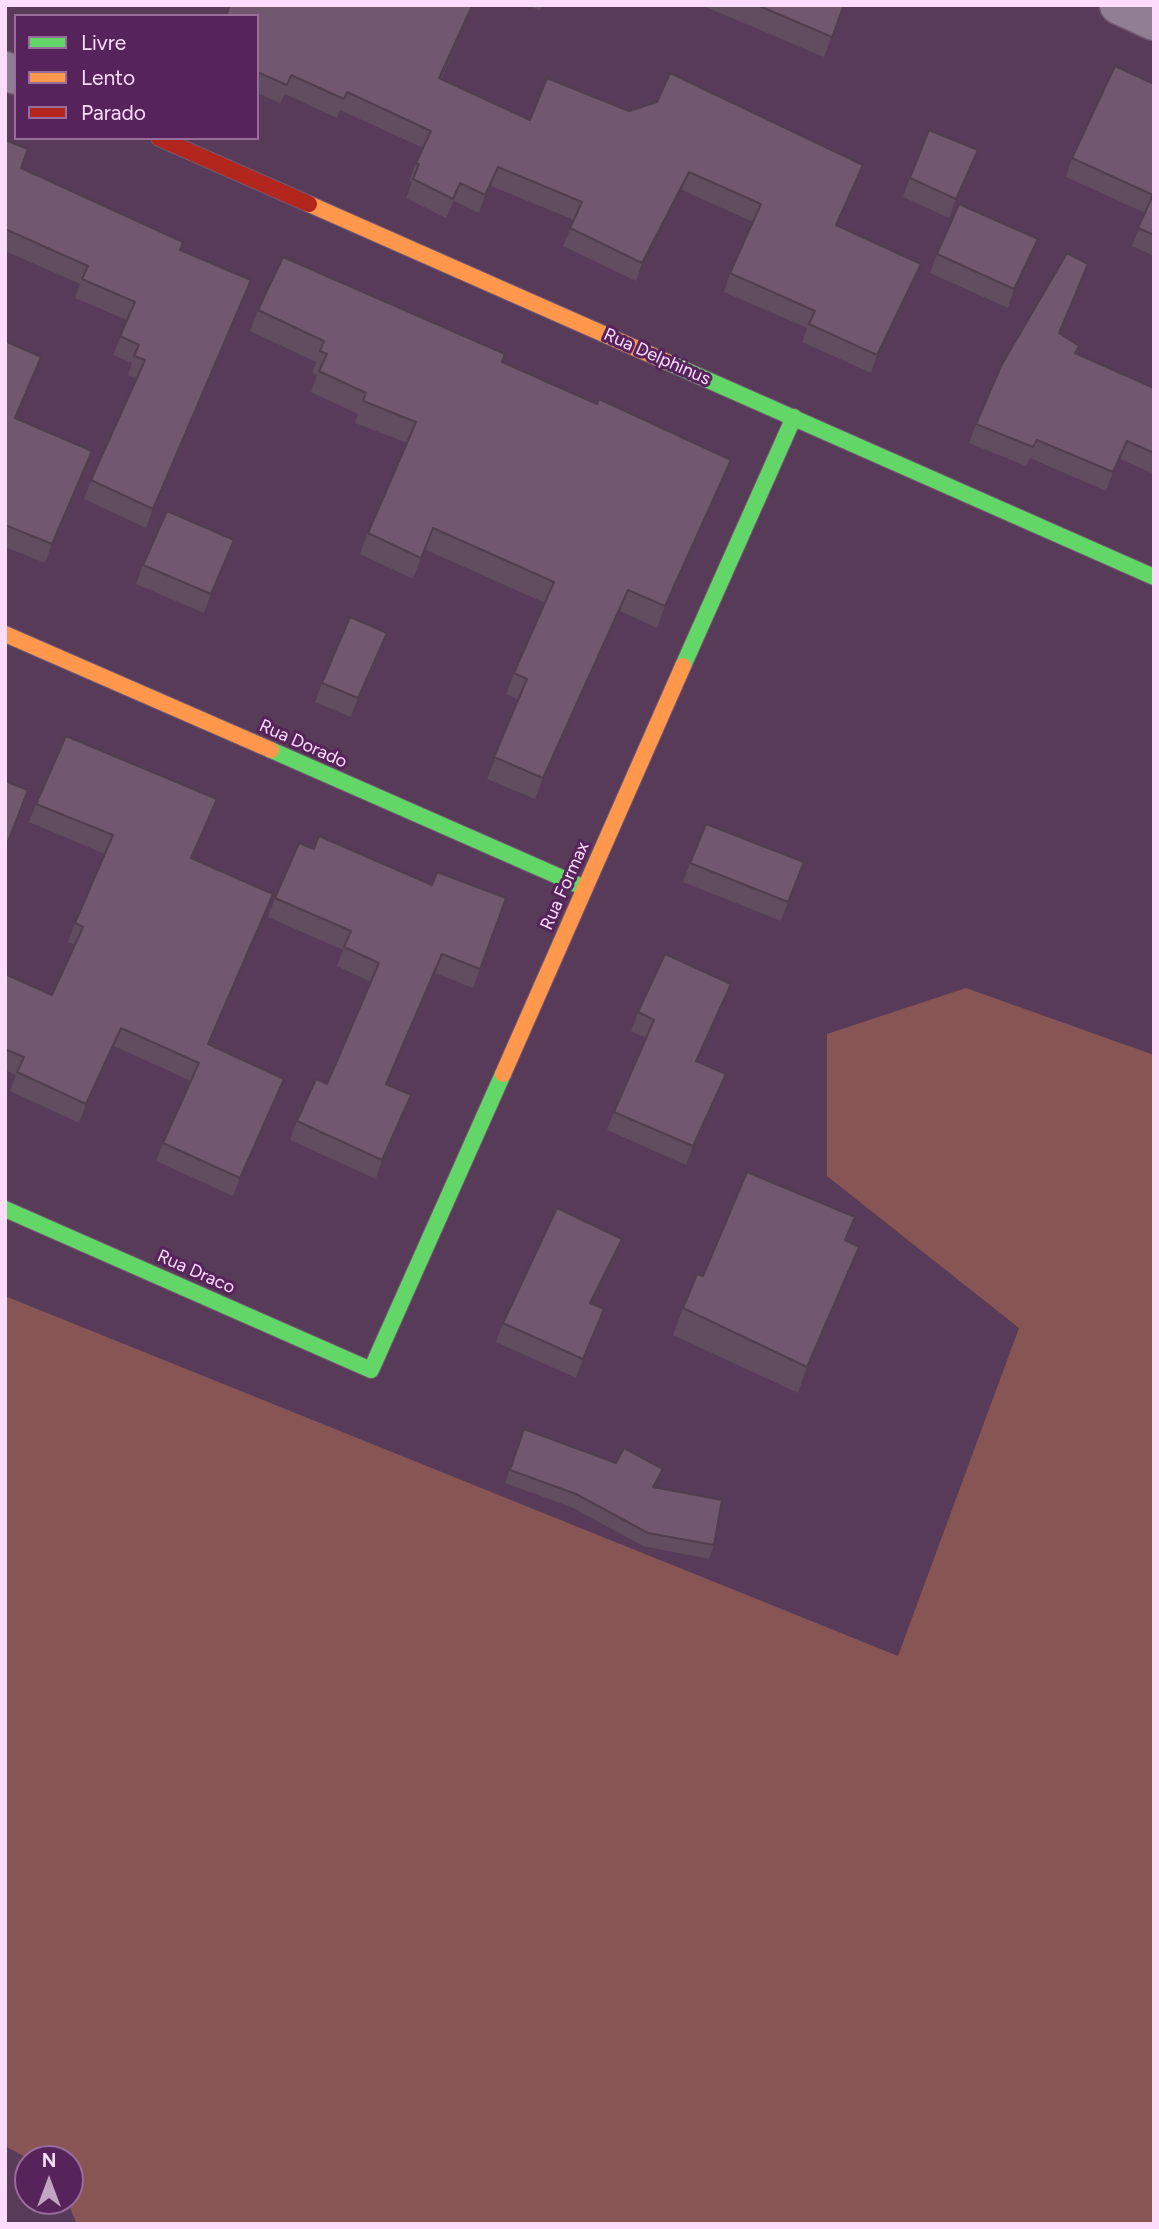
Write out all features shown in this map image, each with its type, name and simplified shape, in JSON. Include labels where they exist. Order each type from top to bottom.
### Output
[{"type":"street","points":[[1119,5],[1154,21]]},
{"type":"street","name":"Rua Delphinus","points":[[164,140],[1154,577]]},
{"type":"street","name":"Rua Formax","points":[[370,1370],[794,417]]},
{"type":"street","name":"Rua Dorado","points":[[5,634],[585,888]]},
{"type":"street","name":"Rua Draco","points":[[5,1209],[370,1370]]},
{"type":"shaded area","points":[[966,988],[1154,1055],[1154,2224],[77,2224],[73,2215],[84,2215],[84,2145],[14,2145],[14,2151],[5,2146],[5,1296],[898,1656],[1019,1328],[827,1176],[827,1034]]},
{"type":"building","points":[[230,5],[470,5],[472,6],[439,78],[530,120],[547,78],[629,111],[657,102],[670,73],[863,165],[836,225],[921,264],[877,355],[809,324],[815,311],[730,273],[761,204],[689,172],[642,263],[570,228],[582,202],[498,167],[485,195],[460,183],[453,199],[413,179],[419,164],[416,163],[431,131],[347,92],[344,99],[291,75],[287,85],[259,73],[259,14],[227,14]]},
{"type":"building","points":[[757,5],[844,5],[832,37]]},
{"type":"building","points":[[1115,66],[1154,84],[1154,235],[1138,228],[1153,195],[1072,158]]},
{"type":"building","points":[[929,130],[978,150],[956,199],[910,178]]},
{"type":"building","points":[[5,140],[28,149],[21,168],[183,242],[180,250],[251,280],[153,509],[91,480],[145,360],[134,356],[139,345],[120,336],[135,302],[82,279],[88,266],[5,229]]},
{"type":"building","points":[[959,204],[1038,239],[1014,289],[937,254]]},
{"type":"building","points":[[1067,253],[1088,264],[1059,333],[1079,346],[1075,353],[1154,388],[1154,453],[1127,441],[1113,472],[1037,440],[1033,447],[976,424],[1001,366]]},
{"type":"building","points":[[283,257],[505,354],[502,362],[597,404],[599,399],[731,460],[665,606],[628,590],[543,778],[494,757],[527,679],[514,673],[554,582],[433,528],[421,558],[368,533],[416,422],[363,401],[366,393],[319,371],[327,354],[320,351],[324,341],[258,310]]},
{"type":"building","points":[[5,341],[41,357],[15,418],[92,451],[52,544],[5,525]]},
{"type":"building","points":[[167,511],[234,540],[211,594],[143,565]]},
{"type":"building","points":[[350,617],[387,633],[358,698],[322,683]]},
{"type":"building","points":[[66,736],[217,799],[191,858],[273,894],[208,1044],[284,1079],[240,1178],[163,1143],[199,1063],[121,1028],[86,1104],[17,1072],[24,1057],[5,1049],[5,974],[52,995],[83,927],[75,923],[113,835],[36,804]]},
{"type":"building","points":[[5,781],[28,790],[5,849]]},
{"type":"building","points":[[706,824],[804,862],[788,902],[690,863]]},
{"type":"building","points":[[319,836],[432,885],[437,872],[506,898],[480,969],[442,954],[386,1084],[411,1095],[382,1160],[297,1121],[316,1079],[327,1084],[379,963],[344,947],[351,931],[275,898],[299,843],[314,849]]},
{"type":"building","points":[[665,954],[731,984],[696,1061],[726,1074],[693,1146],[614,1112],[654,1020],[638,1012]]},
{"type":"building","points":[[747,1172],[855,1217],[845,1240],[859,1247],[807,1367],[683,1308],[697,1274],[703,1276]]},
{"type":"building","points":[[557,1208],[622,1239],[590,1303],[604,1309],[583,1359],[503,1323]]},
{"type":"building","points":[[524,1429],[616,1463],[624,1448],[663,1469],[653,1487],[722,1500],[714,1545],[648,1533],[576,1494],[510,1470]]},
{"type":"traffic: fast","points":[[667,362],[1154,577]]},
{"type":"traffic: fast","points":[[683,666],[794,417]]},
{"type":"traffic: fast","points":[[271,750],[585,888]]},
{"type":"traffic: fast","points":[[5,1209],[371,1370],[503,1074]]},
{"type":"traffic: slow","points":[[309,204],[667,362]]},
{"type":"traffic: slow","points":[[5,634],[271,750]]},
{"type":"traffic: slow","points":[[503,1074],[683,666]]},
{"type":"traffic: jam","points":[[164,140],[309,204]]}]
